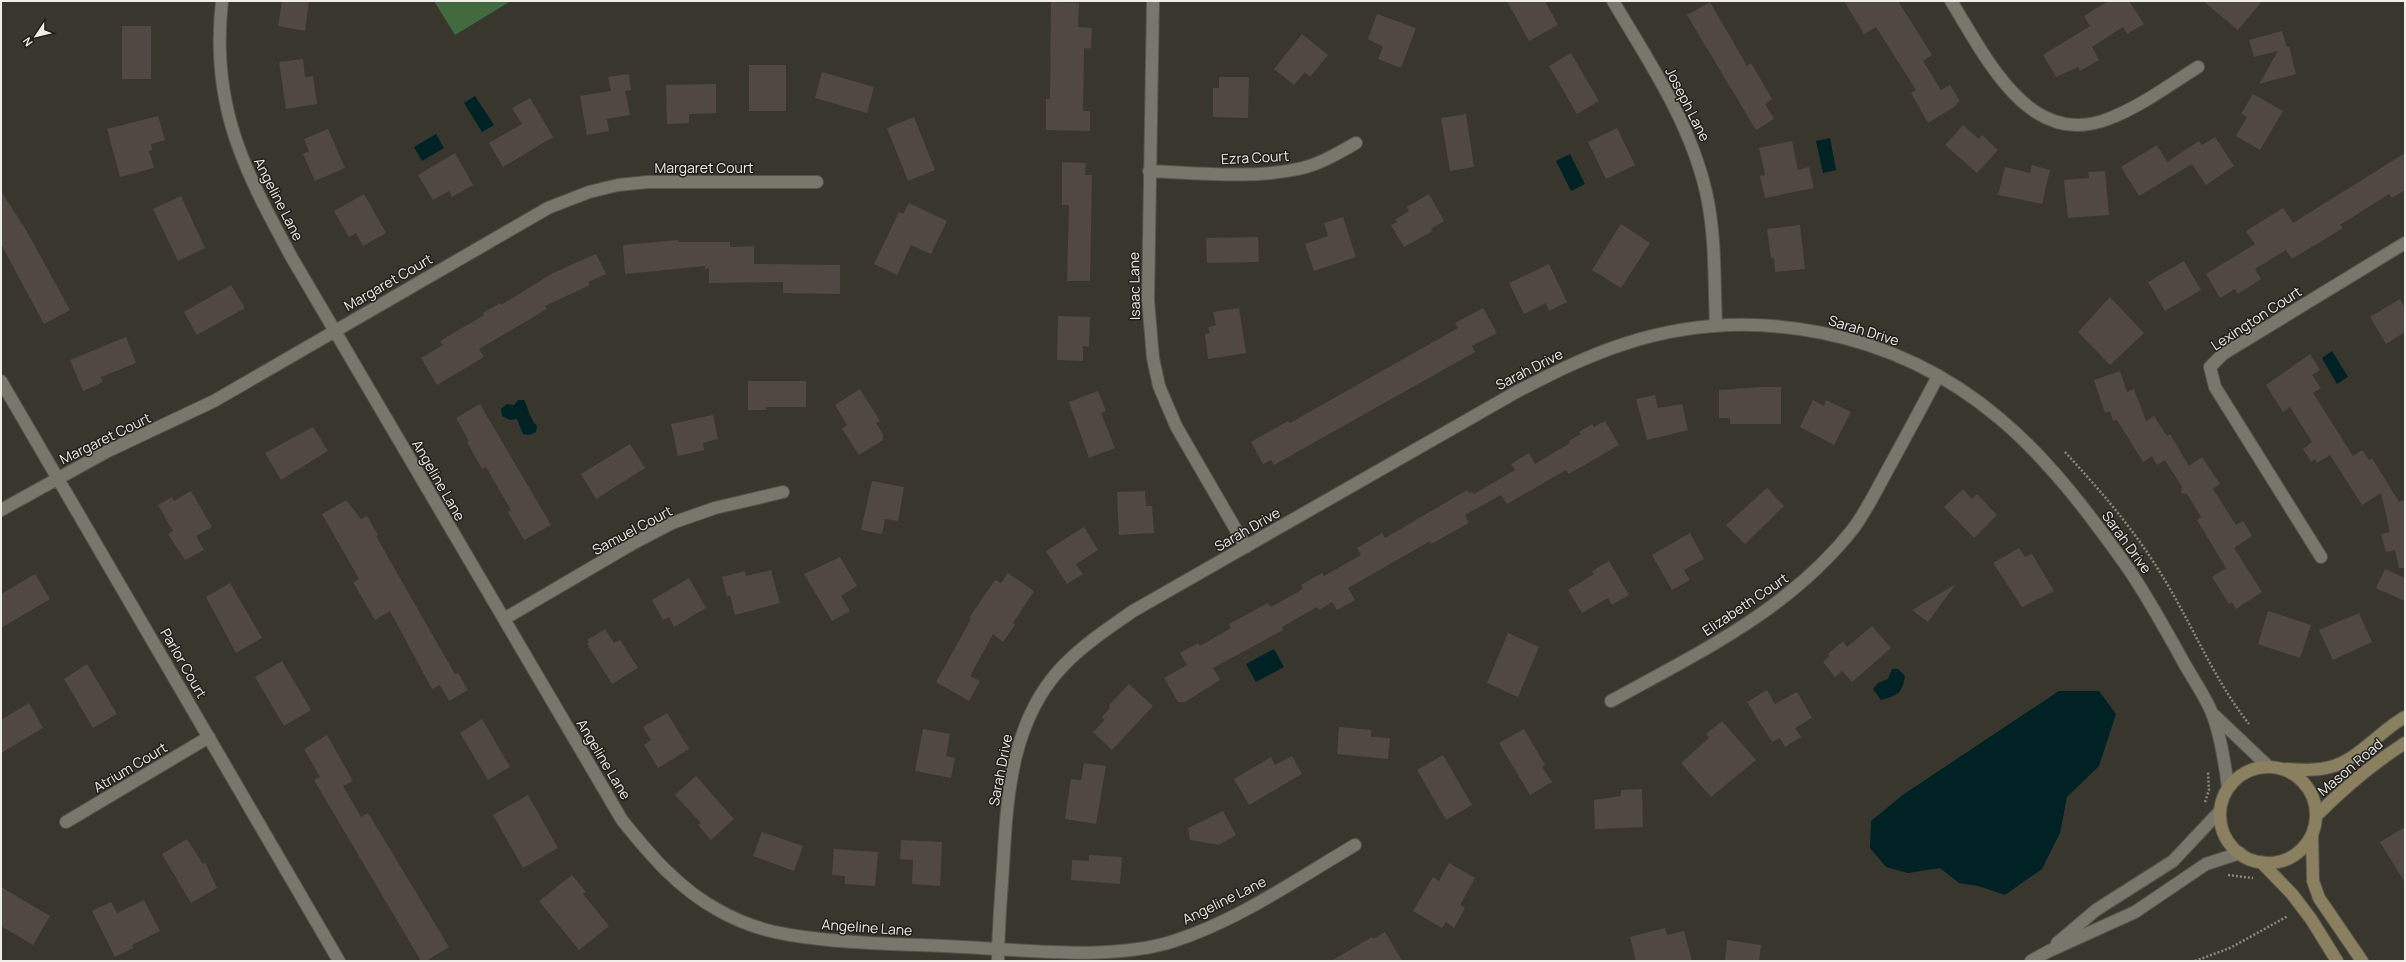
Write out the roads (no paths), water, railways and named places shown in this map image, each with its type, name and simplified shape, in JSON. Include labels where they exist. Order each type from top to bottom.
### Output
[{"type":"main road","name":"Mason Road","points":[[2285,769],[2312,770],[2332,767],[2347,760],[2405,716]]},
{"type":"main road","name":"Mason Road","points":[[2316,816],[2344,788],[2374,763],[2405,743]]},
{"type":"main road","points":[[2337,961],[2311,919],[2292,894],[2261,862],[2240,853],[2225,837],[2220,811],[2228,788],[2238,776],[2253,769],[2269,766],[2285,769],[2298,777],[2308,788],[2314,801],[2316,816],[2312,835],[2313,881],[2319,898],[2362,961]]},
{"type":"main road","points":[[2261,862],[2276,862],[2291,857],[2303,848],[2312,835]]},
{"type":"street","name":"Angeline Lane","points":[[222,1],[220,65],[226,109],[239,152],[256,193],[335,331],[622,820],[659,866],[693,895],[719,911],[746,923],[789,935],[833,941],[998,955],[1145,948],[1174,941],[1215,925],[1255,904],[1355,845]]},
{"type":"street","name":"Isaac Lane","points":[[1153,1],[1148,300],[1153,358],[1159,386],[1176,426],[1246,547]]},
{"type":"street","name":"Joseph Lane","points":[[1613,1],[1669,96],[1694,150],[1706,192],[1711,222],[1716,326]]},
{"type":"street","points":[[1951,1],[2006,86],[2021,102],[2034,111],[2062,122],[2076,124],[2106,120],[2120,114],[2198,67]]},
{"type":"street","name":"Ezra Court","points":[[1149,171],[1269,174],[1299,169],[1314,164],[1329,158],[1356,143]]},
{"type":"street","name":"Margaret Court","points":[[1,510],[58,477],[106,452],[187,416],[548,208],[589,192],[618,185],[648,182],[817,182]]},
{"type":"street","name":"Lexington Court","points":[[2321,556],[2215,387],[2210,368],[2223,354],[2405,243]]},
{"type":"street","name":"Sarah Drive","points":[[998,955],[1010,782],[1016,754],[1025,726],[1038,700],[1063,666],[1096,637],[1133,611],[1518,391],[1584,358],[1626,343],[1684,330],[1716,326],[1787,327],[1830,334],[1873,346],[1914,362],[1965,392],[2016,434],[2043,459],[2100,528],[2144,590],[2212,713],[2225,762],[2228,788]]},
{"type":"street","name":"Elizabeth Court","points":[[1611,701],[1716,642],[1768,610],[1803,583],[1825,562],[1854,527],[1870,502],[1938,376]]},
{"type":"street","name":"Parlor Court","points":[[1,381],[339,961]]},
{"type":"street","name":"Samuel Court","points":[[504,620],[632,544],[672,524],[715,508],[784,492]]},
{"type":"street","name":"Sarah Drive","points":[[2212,713],[2269,766]]},
{"type":"street","name":"Atrium Court","points":[[66,822],[208,737]]},
{"type":"street","points":[[2049,951],[2096,910],[2173,862],[2220,811]]},
{"type":"street","points":[[2031,961],[2049,951],[2135,912],[2206,864],[2240,853]]},
{"type":"water","points":[[475,96],[494,125],[482,132],[464,103]]},
{"type":"water","points":[[436,134],[444,148],[422,161],[414,147]]},
{"type":"water","points":[[1830,138],[1836,170],[1823,173],[1816,141]]},
{"type":"water","points":[[1570,154],[1585,184],[1571,191],[1556,161]]},
{"type":"water","points":[[2332,351],[2348,377],[2337,384],[2322,358]]},
{"type":"water","points":[[518,400],[524,400],[534,423],[537,426],[536,432],[529,435],[523,434],[517,419],[510,420],[502,416],[501,409],[507,404],[514,405]]},
{"type":"water","points":[[1274,649],[1284,667],[1256,682],[1246,664]]},
{"type":"water","points":[[1892,669],[1898,669],[1905,676],[1901,690],[1892,697],[1881,700],[1873,689],[1878,683],[1888,679]]},
{"type":"water","points":[[2059,691],[2099,691],[2116,714],[2099,766],[2067,797],[2060,833],[2042,869],[2005,895],[1978,886],[1959,883],[1940,868],[1908,873],[1886,867],[1870,848],[1871,821],[1904,794]]}]
